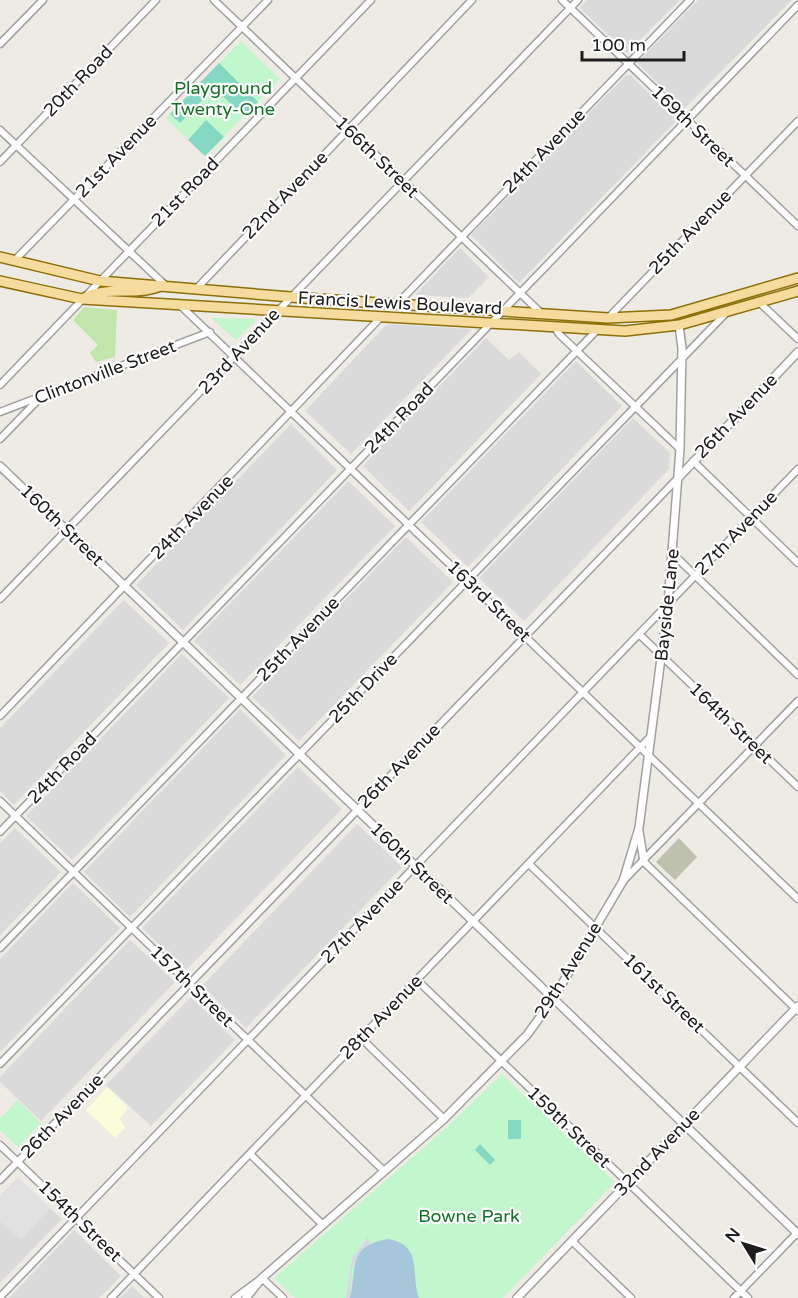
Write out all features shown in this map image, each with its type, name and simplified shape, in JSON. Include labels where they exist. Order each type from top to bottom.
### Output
[{"type":"main road","name":"Francis Lewis Boulevard","points":[[0,257],[100,281],[198,287],[291,297],[399,302],[608,318],[671,315],[798,278]]},
{"type":"main road","name":"Francis Lewis Boulevard","points":[[0,281],[82,299],[491,321],[597,330],[634,330],[679,325],[798,291]]},
{"type":"main road","points":[[82,299],[98,291],[151,291],[164,285]]},
{"type":"street","points":[[0,44],[43,0]]},
{"type":"street","name":"20th Road","points":[[0,162],[156,0]]},
{"type":"street","name":"166th Street","points":[[214,0],[541,313]]},
{"type":"street","name":"21st Avenue","points":[[15,260],[268,0]]},
{"type":"street","name":"21st Road","points":[[0,385],[371,0]]},
{"type":"street","name":"22nd Avenue","points":[[198,287],[472,0]]},
{"type":"street","name":"169th Street","points":[[562,0],[798,226]]},
{"type":"street","name":"23rd Avenue","points":[[0,599],[578,0]]},
{"type":"street","name":"24th Avenue","points":[[399,302],[690,0]]},
{"type":"street","name":"24th Road","points":[[0,832],[798,5]]},
{"type":"street","name":"25th Avenue","points":[[608,318],[798,121]]},
{"type":"street","points":[[0,130],[164,285]]},
{"type":"street","points":[[760,303],[798,339]]},
{"type":"street","name":"163rd Street","points":[[180,304],[798,899]]},
{"type":"street","name":"25th Drive","points":[[0,1064],[726,313]]},
{"type":"street","name":"24th Avenue","points":[[0,716],[293,412],[382,316]]},
{"type":"street","name":"Bayside Lane","points":[[623,881],[639,828],[668,604],[679,477],[682,357],[679,325]]},
{"type":"street","points":[[554,326],[577,351],[680,449]]},
{"type":"street","name":"25th Avenue","points":[[0,948],[597,330]]},
{"type":"street","name":"Clintonville Street","points":[[1,410],[39,398],[210,332]]},
{"type":"street","name":"26th Avenue","points":[[0,1180],[798,352]]},
{"type":"street","points":[[0,439],[39,398]]},
{"type":"street","points":[[693,461],[798,563]]},
{"type":"street","name":"160th Street","points":[[0,466],[798,1233]]},
{"type":"street","name":"27th Avenue","points":[[0,1297],[798,469]]},
{"type":"street","points":[[673,554],[798,675]]},
{"type":"street","name":"164th Street","points":[[639,634],[798,787]]},
{"type":"street","name":"29th Avenue","points":[[246,1298],[262,1278],[444,1119],[527,1035],[553,999],[623,881],[644,862],[798,701]]},
{"type":"street","name":"28th Avenue","points":[[111,1298],[651,736]]},
{"type":"street","name":"157th Street","points":[[0,801],[384,1171]]},
{"type":"street","points":[[639,828],[644,862],[797,1008]]},
{"type":"street","name":"161st Street","points":[[529,864],[798,1123]]},
{"type":"street","name":"159th Street","points":[[417,980],[748,1298]]},
{"type":"street","name":"32nd Avenue","points":[[517,1298],[797,1008]]},
{"type":"street","points":[[361,1038],[444,1119]]},
{"type":"street","name":"154th Street","points":[[0,1145],[159,1298]]},
{"type":"street","points":[[250,1154],[323,1225]]},
{"type":"street","points":[[734,1298],[798,1233]]},
{"type":"street","points":[[572,1241],[631,1298]]},
{"type":"street","points":[[235,1298],[262,1278],[283,1298]]},
{"type":"shaded area","points":[[587,0],[680,0],[627,53],[580,8]]},
{"type":"shaded area","points":[[698,0],[792,0],[684,109],[637,63]]},
{"type":"shaded area","points":[[626,75],[630,75],[674,118],[675,122],[519,283],[471,235]]},
{"type":"shaded area","points":[[460,248],[489,277],[468,298],[415,295]]},
{"type":"shaded area","points":[[387,324],[472,329],[351,454],[305,411]]},
{"type":"shaded area","points":[[486,338],[509,360],[519,352],[541,374],[409,511],[363,466]]},
{"type":"shaded area","points":[[576,361],[622,406],[468,567],[421,522]]},
{"type":"shaded area","points":[[633,418],[670,453],[669,469],[524,621],[479,578]]},
{"type":"shaded area","points":[[291,424],[337,470],[183,630],[136,585]]},
{"type":"shaded area","points":[[348,481],[395,526],[240,685],[194,641]]},
{"type":"shaded area","points":[[406,537],[453,582],[299,741],[252,697]]},
{"type":"shaded area","points":[[124,600],[169,643],[14,805],[0,791],[0,728]]},
{"type":"shaded area","points":[[182,654],[229,698],[72,860],[26,816]]},
{"type":"shaded area","points":[[240,709],[286,755],[130,917],[84,872]]},
{"type":"shaded area","points":[[298,767],[342,809],[186,970],[142,928]]},
{"type":"shaded area","points":[[357,824],[402,867],[246,1028],[202,986]]},
{"type":"shaded area","points":[[15,828],[61,872],[0,935],[0,843]]},
{"type":"shaded area","points":[[679,838],[697,857],[675,880],[656,862]]},
{"type":"shaded area","points":[[73,883],[120,928],[0,1052],[0,959]]},
{"type":"shaded area","points":[[130,940],[175,982],[41,1121],[0,1082],[0,1077]]},
{"type":"shaded area","points":[[191,997],[235,1040],[151,1126],[106,1085]]},
{"type":"shaded area","points":[[107,1087],[128,1107],[120,1119],[125,1128],[115,1138],[86,1110]]},
{"type":"shaded area","points":[[18,1177],[50,1208],[21,1239],[0,1221],[0,1196]]},
{"type":"shaded area","points":[[50,1208],[62,1219],[0,1283],[0,1221],[21,1239]]},
{"type":"shaded area","points":[[74,1230],[121,1276],[99,1298],[9,1298]]},
{"type":"shaded area","points":[[368,1237],[370,1244],[357,1258],[352,1270],[350,1298],[346,1298],[352,1259]]},
{"type":"shaded area","points":[[132,1286],[144,1298],[120,1298]]},
{"type":"green space","name":"Playground Twenty-One","points":[[241,41],[280,79],[205,156],[166,118]]},
{"type":"green space","points":[[219,63],[258,102],[244,116],[214,88],[180,123],[170,114]]},
{"type":"green space","points":[[206,120],[224,137],[205,156],[188,140]]},
{"type":"green space","points":[[84,307],[117,310],[115,357],[96,362],[90,353],[98,345],[73,320]]},
{"type":"green space","points":[[211,318],[257,319],[236,340]]},
{"type":"green space","name":"Bowne Park","points":[[502,1074],[615,1182],[503,1298],[295,1298],[274,1278],[446,1128]]},
{"type":"green space","points":[[17,1100],[41,1123],[18,1147],[0,1130],[0,1119]]},
{"type":"green space","points":[[508,1120],[521,1120],[521,1139],[508,1139]]},
{"type":"green space","points":[[480,1144],[495,1160],[490,1165],[475,1150]]},
{"type":"water","points":[[389,1239],[400,1243],[412,1255],[419,1298],[350,1298],[360,1252],[367,1246]]}]
